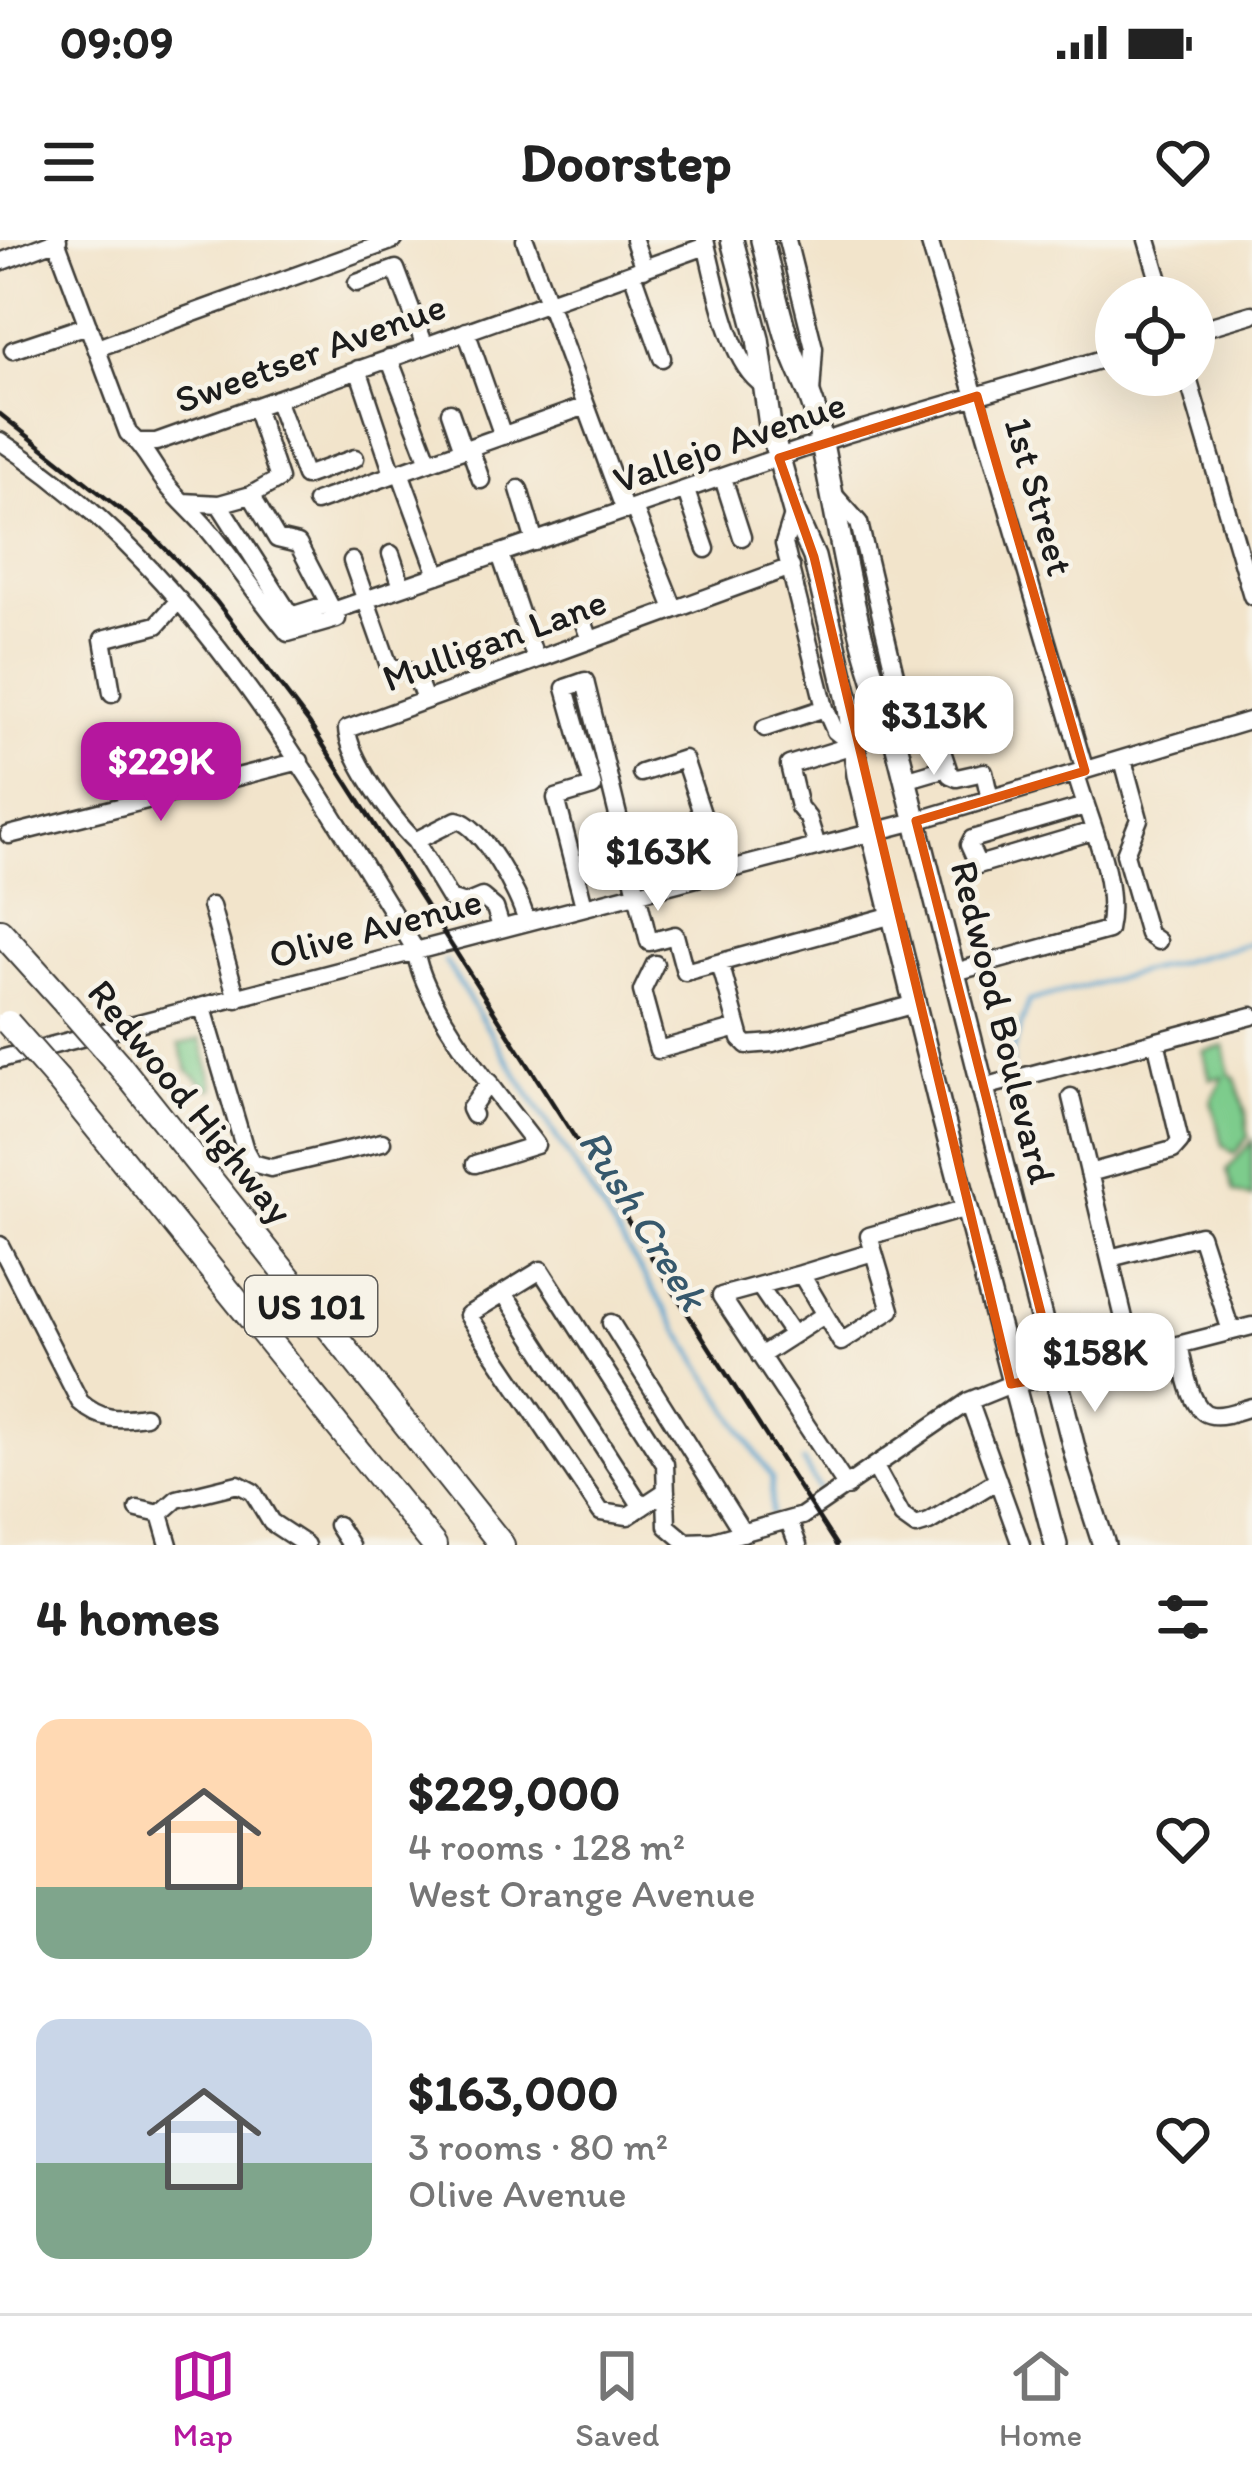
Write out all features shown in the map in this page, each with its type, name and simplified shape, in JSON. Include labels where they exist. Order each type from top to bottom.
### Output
[{"type":"highway","name":"Redwood Highway","points":[[0,931],[120,1066],[502,1545]]},
{"type":"highway","name":"US 101","points":[[4,1018],[434,1545]]},
{"type":"main road","name":"Redwood Boulevard","points":[[732,240],[758,339],[779,458],[794,512],[814,556],[893,915],[1057,1545]]},
{"type":"main road","name":"Redwood Boulevard","points":[[762,240],[785,332],[811,394],[835,496],[845,571],[873,684],[894,735],[1078,1468],[1103,1545]]},
{"type":"street","points":[[0,262],[57,240],[125,429],[140,442],[165,483],[284,617]]},
{"type":"street","points":[[97,348],[359,246],[394,240]]},
{"type":"street","points":[[525,240],[586,406],[674,610]]},
{"type":"street","points":[[634,240],[662,358]]},
{"type":"street","points":[[787,240],[814,348],[811,394]]},
{"type":"street","name":"1st Street","points":[[929,240],[1081,773],[1111,916],[1108,930],[955,972]]},
{"type":"street","points":[[1147,240],[1158,276]]},
{"type":"street","points":[[705,243],[739,358],[763,385]]},
{"type":"street","name":"Sweetser Avenue","points":[[140,442],[155,442],[547,304],[705,243]]},
{"type":"street","points":[[357,283],[396,269],[425,346]]},
{"type":"street","points":[[1215,325],[1252,314]]},
{"type":"street","points":[[13,350],[88,325]]},
{"type":"street","points":[[466,332],[503,436]]},
{"type":"street","points":[[389,358],[437,464]]},
{"type":"street","name":"Vallejo Avenue","points":[[284,617],[366,599],[822,442],[1095,361]]},
{"type":"street","points":[[358,369],[437,575]]},
{"type":"street","points":[[1192,396],[1252,596]]},
{"type":"street","points":[[276,399],[305,476],[355,458]]},
{"type":"street","points":[[183,502],[219,504],[251,496],[279,479],[255,406]]},
{"type":"street","points":[[316,502],[437,464],[586,406]]},
{"type":"street","points":[[450,412],[481,480]]},
{"type":"street","points":[[0,441],[72,493],[179,600],[236,668],[300,761],[415,949],[418,969],[489,1082],[536,1145],[475,1163]]},
{"type":"street","points":[[723,478],[742,537]]},
{"type":"street","points":[[519,490],[536,542]]},
{"type":"street","points":[[686,491],[706,549]]},
{"type":"street","points":[[251,496],[277,539],[298,544],[331,607]]},
{"type":"street","points":[[219,504],[284,617]]},
{"type":"street","points":[[794,512],[784,544],[825,708],[835,731],[853,746]]},
{"type":"street","points":[[391,554],[402,587]]},
{"type":"street","points":[[500,554],[536,660]]},
{"type":"street","points":[[352,560],[388,666],[415,673],[430,704]]},
{"type":"street","name":"Mulligan Lane","points":[[415,841],[401,828],[346,733],[349,727],[430,704],[791,567]]},
{"type":"street","points":[[112,693],[103,639],[157,625],[179,600]]},
{"type":"street","points":[[582,618],[590,640]]},
{"type":"street","points":[[584,906],[556,798],[593,788],[565,688],[585,681],[659,978],[893,915]]},
{"type":"street","points":[[765,728],[825,708]]},
{"type":"street","name":"Olive Avenue","points":[[0,1059],[873,832],[1252,720]]},
{"type":"street","points":[[894,735],[912,724],[932,721],[946,768],[957,778],[984,772],[1012,827]]},
{"type":"street","points":[[817,846],[799,807],[789,765],[853,746]]},
{"type":"street","points":[[640,773],[684,759],[721,871]]},
{"type":"street","points":[[1123,760],[1139,819],[1125,854],[1148,934],[1158,941]]},
{"type":"street","points":[[9,836],[300,761]]},
{"type":"street","points":[[905,780],[946,768]]},
{"type":"street","points":[[1085,806],[972,839],[974,861],[979,865],[1093,831]]},
{"type":"street","points":[[501,927],[495,908],[482,897],[465,904],[450,899],[415,841],[457,820],[470,824],[521,900],[526,920]]},
{"type":"street","points":[[211,906],[236,999]]},
{"type":"street","points":[[649,942],[675,934],[685,972]]},
{"type":"street","points":[[720,963],[747,1045],[773,1043],[915,1004]]},
{"type":"street","points":[[655,964],[642,991],[658,1050],[738,1028]]},
{"type":"street","points":[[203,1008],[252,1163],[271,1168],[382,1142]]},
{"type":"street","points":[[984,1087],[1252,1016]]},
{"type":"street","points":[[1089,1173],[1173,1150],[1180,1142],[1156,1041]]},
{"type":"street","points":[[473,1115],[470,1109],[489,1082]]},
{"type":"street","points":[[1071,1097],[1133,1356]]},
{"type":"street","points":[[801,1274],[841,1342],[891,1310],[869,1236],[967,1208]]},
{"type":"street","points":[[1110,1258],[1200,1235],[1231,1331]]},
{"type":"street","points":[[0,1245],[80,1402],[94,1414],[117,1420],[145,1416]]},
{"type":"street","points":[[847,1487],[721,1297],[874,1252]]},
{"type":"street","points":[[666,1491],[628,1516],[601,1512],[468,1315],[541,1270],[665,1464],[666,1491],[667,1526],[686,1542],[713,1541],[789,1521],[847,1487],[969,1401],[1012,1384],[1252,1326]]},
{"type":"street","points":[[760,1286],[793,1335]]},
{"type":"street","points":[[504,1293],[642,1507]]},
{"type":"street","points":[[760,1356],[824,1315]]},
{"type":"street","points":[[611,1323],[743,1533]]},
{"type":"street","points":[[1179,1345],[1197,1408],[1216,1415],[1252,1407]]},
{"type":"street","points":[[969,1401],[1021,1545]]},
{"type":"street","points":[[875,1467],[902,1516],[916,1526],[998,1480]]},
{"type":"street","points":[[160,1514],[177,1499],[238,1484],[253,1492],[271,1522],[306,1545]]},
{"type":"street","points":[[138,1509],[160,1514]]},
{"type":"street","points":[[160,1514],[169,1545]]},
{"type":"street","points":[[789,1521],[798,1545]]},
{"type":"street","points":[[337,1525],[350,1545]]},
{"type":"highlighted area","points":[[977,396],[1085,771],[916,821],[1057,1376],[1011,1384],[814,557],[779,458]]},
{"type":"green space","points":[[201,1039],[214,1088],[210,1090],[188,1071],[179,1044]]},
{"type":"green space","points":[[1224,1046],[1246,1114],[1248,1137],[1234,1154],[1223,1145],[1211,1101],[1223,1077],[1210,1079],[1203,1051]]},
{"type":"green space","points":[[1252,1141],[1252,1198],[1234,1192],[1227,1170]]},
{"type":"waterway","points":[[1012,1069],[1012,1053],[1029,1001],[1252,943]]},
{"type":"waterway","name":"Rush Creek","points":[[445,961],[772,1478],[771,1514]]},
{"type":"waterway","points":[[803,1462],[819,1489]]},
{"type":"railway","points":[[0,414],[150,533],[216,601],[309,723],[836,1545]]}]
